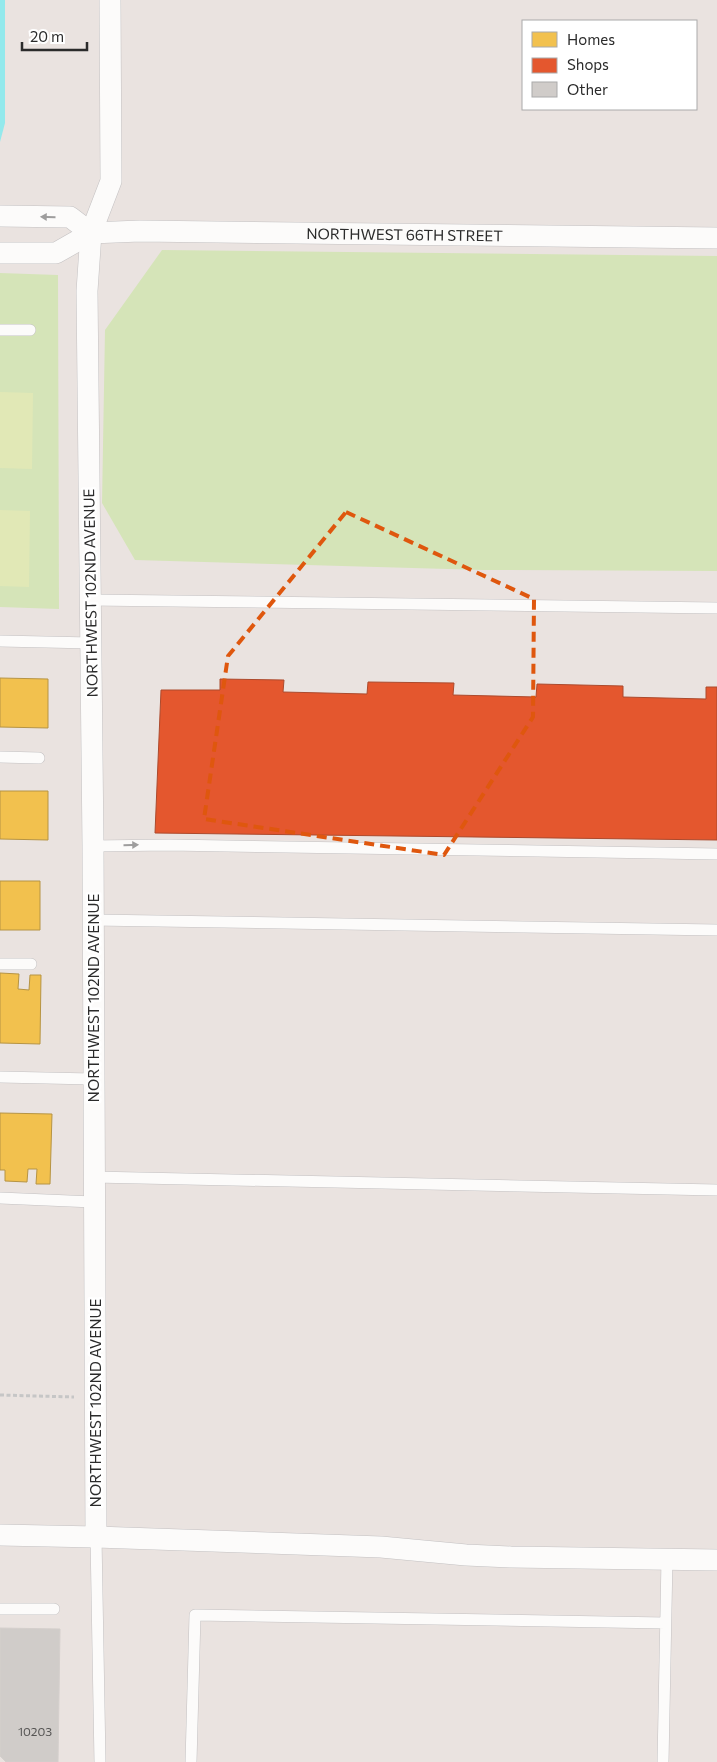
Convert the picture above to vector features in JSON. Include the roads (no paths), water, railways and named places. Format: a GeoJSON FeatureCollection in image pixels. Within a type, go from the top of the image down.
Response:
{"type":"FeatureCollection","features":[{"type":"Feature","properties":{"kind":"street","name":"NORTHWEST 102ND AVENUE"},"geometry":{"type":"LineString","coordinates":[[96,1537],[87,290],[91,233],[111,181],[110,0]]}},
{"type":"Feature","properties":{"kind":"street"},"geometry":{"type":"LineString","coordinates":[[0,216],[70,217],[91,233]]}},
{"type":"Feature","properties":{"kind":"street","name":"NORTHWEST 66TH STREET"},"geometry":{"type":"LineString","coordinates":[[0,253],[56,254],[91,233],[140,231],[717,238]]}},
{"type":"Feature","properties":{"kind":"street"},"geometry":{"type":"LineString","coordinates":[[0,1535],[381,1547],[466,1555],[717,1560]]}},
{"type":"Feature","properties":{"kind":"lane"},"geometry":{"type":"LineString","coordinates":[[0,330],[30,330]]}},
{"type":"Feature","properties":{"kind":"lane"},"geometry":{"type":"LineString","coordinates":[[90,600],[717,608]]}},
{"type":"Feature","properties":{"kind":"lane"},"geometry":{"type":"LineString","coordinates":[[0,641],[90,643]]}},
{"type":"Feature","properties":{"kind":"lane"},"geometry":{"type":"LineString","coordinates":[[0,757],[39,758]]}},
{"type":"Feature","properties":{"kind":"lane"},"geometry":{"type":"LineString","coordinates":[[92,846],[169,845],[717,854]]}},
{"type":"Feature","properties":{"kind":"lane"},"geometry":{"type":"LineString","coordinates":[[92,920],[717,930]]}},
{"type":"Feature","properties":{"kind":"lane"},"geometry":{"type":"LineString","coordinates":[[0,964],[31,964]]}},
{"type":"Feature","properties":{"kind":"lane"},"geometry":{"type":"LineString","coordinates":[[0,1077],[92,1078]]}},
{"type":"Feature","properties":{"kind":"lane"},"geometry":{"type":"LineString","coordinates":[[93,1177],[717,1190]]}},
{"type":"Feature","properties":{"kind":"lane"},"geometry":{"type":"LineString","coordinates":[[0,1198],[58,1202],[93,1202]]}},
{"type":"Feature","properties":{"kind":"lane","name":"NORTHWEST 102ND AVENUE"},"geometry":{"type":"LineString","coordinates":[[96,1537],[100,1762]]}},
{"type":"Feature","properties":{"kind":"lane"},"geometry":{"type":"LineString","coordinates":[[663,1762],[667,1559]]}},
{"type":"Feature","properties":{"kind":"lane"},"geometry":{"type":"LineString","coordinates":[[0,1609],[54,1609]]}},
{"type":"Feature","properties":{"kind":"lane"},"geometry":{"type":"LineString","coordinates":[[190,1762],[195,1615],[666,1623]]}},
{"type":"Feature","properties":{"kind":"water"},"geometry":{"type":"Polygon","coordinates":[[[0,0],[5,0],[5,123],[0,142],[0,0]]]}}]}
